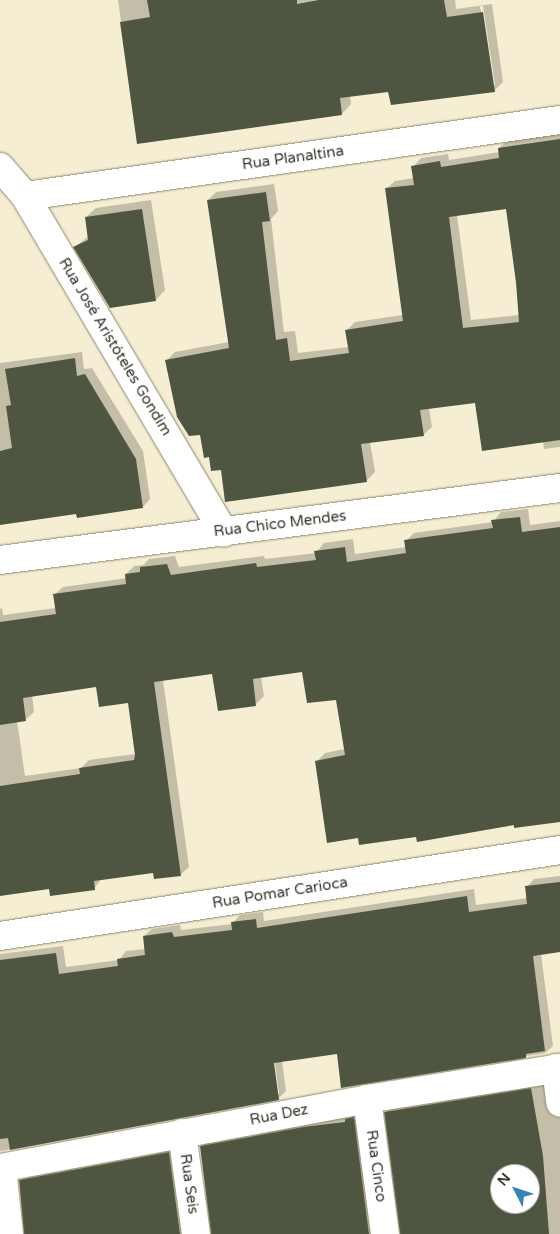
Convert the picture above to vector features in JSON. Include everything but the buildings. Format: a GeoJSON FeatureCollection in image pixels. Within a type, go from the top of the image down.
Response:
{"type":"FeatureCollection","features":[{"type":"Feature","properties":{"kind":"street","name":"Rua Planaltina"},"geometry":{"type":"LineString","coordinates":[[25,196],[560,120]]}},
{"type":"Feature","properties":{"kind":"street","name":"Rua José Aristóteles Gondim"},"geometry":{"type":"LineString","coordinates":[[0,167],[25,196],[224,532]]}},
{"type":"Feature","properties":{"kind":"street","name":"Rua Chico Mendes"},"geometry":{"type":"LineString","coordinates":[[0,560],[560,488]]}},
{"type":"Feature","properties":{"kind":"street","name":"Rua Pomar Carioca"},"geometry":{"type":"LineString","coordinates":[[0,936],[560,850]]}},
{"type":"Feature","properties":{"kind":"street","name":"Rua Dez"},"geometry":{"type":"LineString","coordinates":[[1,1168],[367,1099],[558,1068]]}},
{"type":"Feature","properties":{"kind":"street"},"geometry":{"type":"LineString","coordinates":[[558,1068],[560,1103]]}},
{"type":"Feature","properties":{"kind":"street","name":"Rua Cinco"},"geometry":{"type":"LineString","coordinates":[[367,1099],[386,1234]]}},
{"type":"Feature","properties":{"kind":"street","name":"Rua Seis"},"geometry":{"type":"LineString","coordinates":[[182,1133],[196,1234]]}},
{"type":"Feature","properties":{"kind":"street"},"geometry":{"type":"LineString","coordinates":[[1,1168],[9,1234]]}}]}
